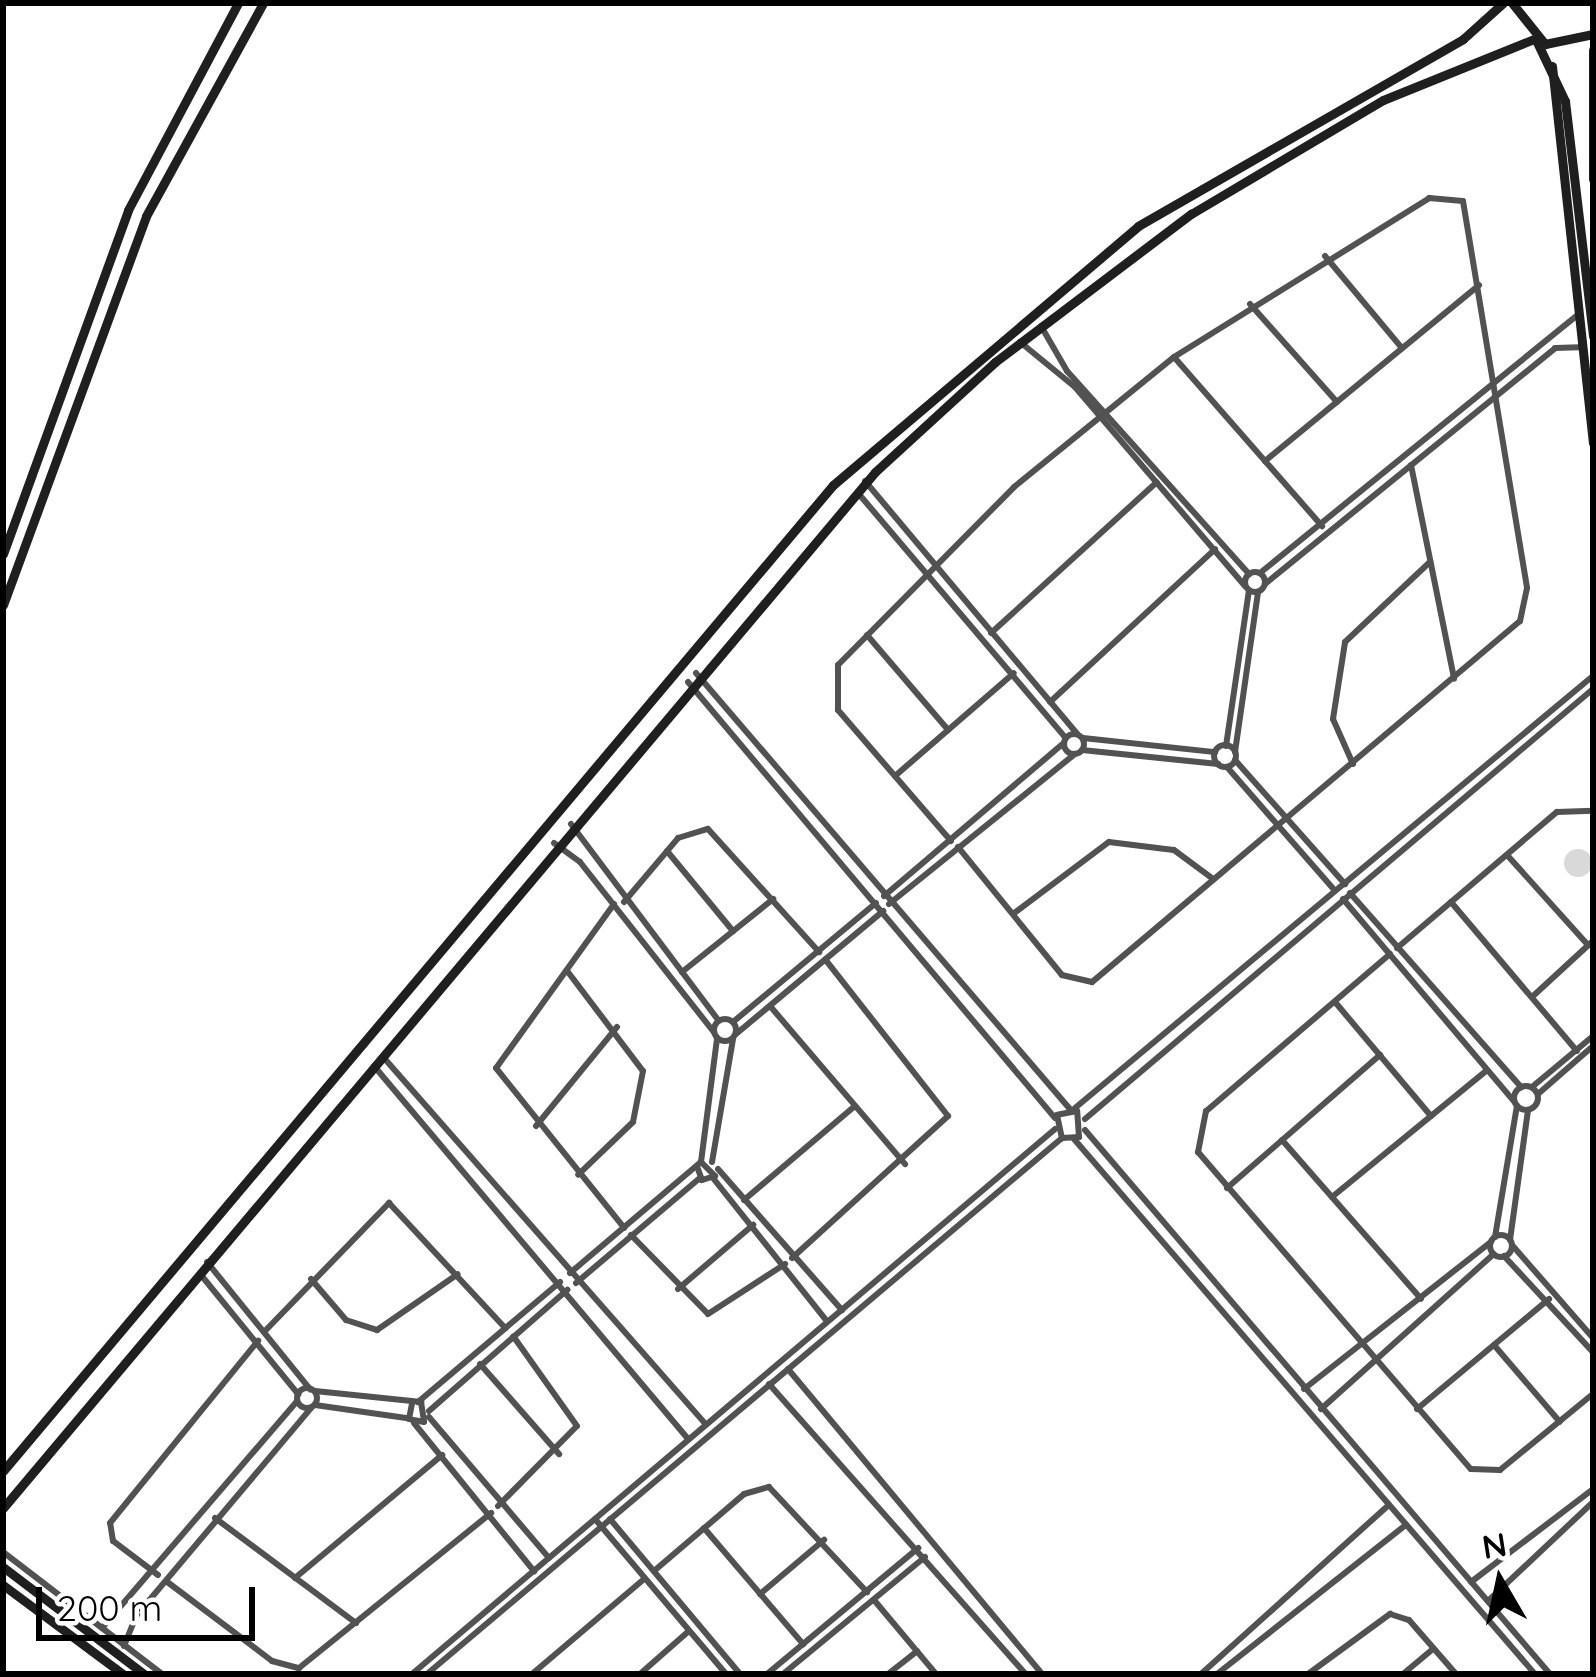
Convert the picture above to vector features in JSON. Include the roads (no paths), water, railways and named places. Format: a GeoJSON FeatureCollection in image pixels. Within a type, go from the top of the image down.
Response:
{"type":"FeatureCollection","features":[{"type":"Feature","properties":{"kind":"street"},"geometry":{"type":"LineString","coordinates":[[3,554],[128,210],[238,3]]}},
{"type":"Feature","properties":{"kind":"street"},"geometry":{"type":"LineString","coordinates":[[3,605],[146,216],[263,3]]}},
{"type":"Feature","properties":{"kind":"street"},"geometry":{"type":"LineString","coordinates":[[3,1472],[833,485],[1088,263],[1394,75],[1463,39],[1503,3]]}},
{"type":"Feature","properties":{"kind":"street"},"geometry":{"type":"LineString","coordinates":[[1250,589],[1265,584],[1555,348],[1593,335],[1568,112],[1552,66],[1513,3]]}},
{"type":"Feature","properties":{"kind":"street"},"geometry":{"type":"LineString","coordinates":[[3,1508],[692,677],[855,490],[1020,342],[1101,278],[1402,91],[1472,56],[1535,39],[1564,46],[1593,34]]}},
{"type":"Feature","properties":{"kind":"street"},"geometry":{"type":"LineString","coordinates":[[1463,39],[1472,56]]}},
{"type":"Feature","properties":{"kind":"street"},"geometry":{"type":"LineString","coordinates":[[1593,50],[1593,179]]}},
{"type":"Feature","properties":{"kind":"street"},"geometry":{"type":"LineString","coordinates":[[1552,66],[1593,443]]}},
{"type":"Feature","properties":{"kind":"street"},"geometry":{"type":"LineString","coordinates":[[1394,75],[1402,91]]}},
{"type":"Feature","properties":{"kind":"street"},"geometry":{"type":"LineString","coordinates":[[1452,195],[1474,216],[1491,385],[1526,605],[1454,679],[1086,984],[1062,975],[957,842],[895,776],[831,696],[834,672],[926,572],[1103,412],[1174,357],[1325,256],[1452,195]]}},
{"type":"Feature","properties":{"kind":"street"},"geometry":{"type":"LineString","coordinates":[[1325,256],[1402,348]]}},
{"type":"Feature","properties":{"kind":"street"},"geometry":{"type":"LineString","coordinates":[[1088,263],[1101,278]]}},
{"type":"Feature","properties":{"kind":"street"},"geometry":{"type":"LineString","coordinates":[[1265,461],[1479,285]]}},
{"type":"Feature","properties":{"kind":"street"},"geometry":{"type":"LineString","coordinates":[[1057,287],[1070,303]]}},
{"type":"Feature","properties":{"kind":"street"},"geometry":{"type":"LineString","coordinates":[[1250,304],[1337,402]]}},
{"type":"Feature","properties":{"kind":"street"},"geometry":{"type":"LineString","coordinates":[[1249,574],[1260,573],[1322,526],[1576,316]]}},
{"type":"Feature","properties":{"kind":"street"},"geometry":{"type":"LineString","coordinates":[[1041,326],[1157,482],[1250,589]]}},
{"type":"Feature","properties":{"kind":"street"},"geometry":{"type":"LineString","coordinates":[[855,490],[1078,752],[1222,766],[1235,756],[1249,574],[1103,412],[1020,342]]}},
{"type":"Feature","properties":{"kind":"street"},"geometry":{"type":"LineString","coordinates":[[1174,357],[1322,526]]}},
{"type":"Feature","properties":{"kind":"street"},"geometry":{"type":"LineString","coordinates":[[1411,465],[1454,679]]}},
{"type":"Feature","properties":{"kind":"street"},"geometry":{"type":"LineString","coordinates":[[822,956],[879,900],[1078,752],[1080,736],[865,481]]}},
{"type":"Feature","properties":{"kind":"street"},"geometry":{"type":"LineString","coordinates":[[991,632],[1157,482]]}},
{"type":"Feature","properties":{"kind":"street"},"geometry":{"type":"LineString","coordinates":[[1050,701],[1215,549]]}},
{"type":"Feature","properties":{"kind":"street"},"geometry":{"type":"LineString","coordinates":[[1353,764],[1334,726],[1345,642],[1430,562]]}},
{"type":"Feature","properties":{"kind":"street"},"geometry":{"type":"LineString","coordinates":[[1260,573],[1265,584]]}},
{"type":"Feature","properties":{"kind":"street"},"geometry":{"type":"LineString","coordinates":[[867,635],[948,730]]}},
{"type":"Feature","properties":{"kind":"street"},"geometry":{"type":"LineString","coordinates":[[895,776],[1014,673]]}},
{"type":"Feature","properties":{"kind":"street"},"geometry":{"type":"LineString","coordinates":[[1074,1139],[1084,1130],[1085,1119],[1340,888],[1593,676]]}},
{"type":"Feature","properties":{"kind":"street"},"geometry":{"type":"LineString","coordinates":[[692,677],[805,806],[879,900]]}},
{"type":"Feature","properties":{"kind":"street"},"geometry":{"type":"LineString","coordinates":[[692,677],[797,814],[982,1019],[1085,1119]]}},
{"type":"Feature","properties":{"kind":"street"},"geometry":{"type":"LineString","coordinates":[[571,824],[624,902],[719,1021],[733,1022],[886,908],[1065,740],[1080,736],[1215,752],[1226,746],[1241,687]]}},
{"type":"Feature","properties":{"kind":"street"},"geometry":{"type":"LineString","coordinates":[[1055,1118],[1346,896],[1593,688]]}},
{"type":"Feature","properties":{"kind":"street"},"geometry":{"type":"LineString","coordinates":[[1226,746],[1346,896],[1521,1087],[1535,1090],[1593,1046]]}},
{"type":"Feature","properties":{"kind":"street"},"geometry":{"type":"LineString","coordinates":[[1215,752],[1222,766],[1340,888]]}},
{"type":"Feature","properties":{"kind":"street"},"geometry":{"type":"LineString","coordinates":[[591,770],[605,781]]}},
{"type":"Feature","properties":{"kind":"street"},"geometry":{"type":"LineString","coordinates":[[564,800],[580,811]]}},
{"type":"Feature","properties":{"kind":"street"},"geometry":{"type":"LineString","coordinates":[[797,814],[805,806]]}},
{"type":"Feature","properties":{"kind":"street"},"geometry":{"type":"LineString","coordinates":[[1593,811],[1557,812],[1197,1123],[1198,1152],[1227,1188],[1417,1409],[1485,1473],[1593,1394]]}},
{"type":"Feature","properties":{"kind":"street"},"geometry":{"type":"LineString","coordinates":[[1422,820],[1428,827]]}},
{"type":"Feature","properties":{"kind":"street"},"geometry":{"type":"LineString","coordinates":[[624,902],[692,829],[716,832],[947,1108],[944,1131],[717,1315],[678,1289],[631,1235]]}},
{"type":"Feature","properties":{"kind":"street"},"geometry":{"type":"LineString","coordinates":[[1012,914],[1109,842],[1174,850],[1214,880]]}},
{"type":"Feature","properties":{"kind":"street"},"geometry":{"type":"LineString","coordinates":[[554,844],[614,904],[715,1035],[734,1037],[784,988]]}},
{"type":"Feature","properties":{"kind":"street"},"geometry":{"type":"LineString","coordinates":[[667,851],[733,931]]}},
{"type":"Feature","properties":{"kind":"street"},"geometry":{"type":"LineString","coordinates":[[1507,855],[1591,943],[1532,998]]}},
{"type":"Feature","properties":{"kind":"street"},"geometry":{"type":"LineString","coordinates":[[682,971],[774,898]]}},
{"type":"Feature","properties":{"kind":"street"},"geometry":{"type":"LineString","coordinates":[[1451,902],[1577,1051]]}},
{"type":"Feature","properties":{"kind":"street"},"geometry":{"type":"LineString","coordinates":[[614,904],[497,1060],[499,1082],[624,1228]]}},
{"type":"Feature","properties":{"kind":"street"},"geometry":{"type":"LineString","coordinates":[[653,953],[660,945]]}},
{"type":"Feature","properties":{"kind":"street"},"geometry":{"type":"LineString","coordinates":[[1394,951],[1487,1069],[1528,1110]]}},
{"type":"Feature","properties":{"kind":"street"},"geometry":{"type":"LineString","coordinates":[[567,971],[641,1060],[639,1105],[578,1175]]}},
{"type":"Feature","properties":{"kind":"street"},"geometry":{"type":"LineString","coordinates":[[1335,1002],[1431,1116]]}},
{"type":"Feature","properties":{"kind":"street"},"geometry":{"type":"LineString","coordinates":[[770,1006],[904,1164]]}},
{"type":"Feature","properties":{"kind":"street"},"geometry":{"type":"LineString","coordinates":[[982,1019],[1055,1118],[1055,1130],[1062,1138]]}},
{"type":"Feature","properties":{"kind":"street"},"geometry":{"type":"LineString","coordinates":[[700,1178],[719,1021]]}},
{"type":"Feature","properties":{"kind":"street"},"geometry":{"type":"LineString","coordinates":[[733,1022],[713,1178],[753,1225],[842,1310]]}},
{"type":"Feature","properties":{"kind":"street"},"geometry":{"type":"LineString","coordinates":[[536,1126],[617,1027]]}},
{"type":"Feature","properties":{"kind":"street"},"geometry":{"type":"LineString","coordinates":[[1304,1389],[1368,1351],[1511,1242],[1528,1110],[1535,1090],[1593,1036]]}},
{"type":"Feature","properties":{"kind":"street"},"geometry":{"type":"LineString","coordinates":[[380,1053],[625,1340],[718,1428]]}},
{"type":"Feature","properties":{"kind":"street"},"geometry":{"type":"LineString","coordinates":[[1227,1188],[1380,1055]]}},
{"type":"Feature","properties":{"kind":"street"},"geometry":{"type":"LineString","coordinates":[[372,1063],[617,1347],[688,1439]]}},
{"type":"Feature","properties":{"kind":"street"},"geometry":{"type":"LineString","coordinates":[[1332,1197],[1487,1069]]}},
{"type":"Feature","properties":{"kind":"street"},"geometry":{"type":"LineString","coordinates":[[1521,1087],[1493,1239],[1499,1255],[1549,1299],[1593,1352]]}},
{"type":"Feature","properties":{"kind":"street"},"geometry":{"type":"LineString","coordinates":[[744,1200],[855,1106]]}},
{"type":"Feature","properties":{"kind":"street"},"geometry":{"type":"LineString","coordinates":[[412,1674],[534,1570],[598,1522],[610,1519],[718,1428],[1055,1130]]}},
{"type":"Feature","properties":{"kind":"street"},"geometry":{"type":"LineString","coordinates":[[1084,1130],[1550,1674]]}},
{"type":"Feature","properties":{"kind":"street"},"geometry":{"type":"LineString","coordinates":[[443,1146],[452,1138]]}},
{"type":"Feature","properties":{"kind":"street"},"geometry":{"type":"LineString","coordinates":[[427,1674],[708,1422],[1062,1138],[1074,1139],[1534,1674]]}},
{"type":"Feature","properties":{"kind":"street"},"geometry":{"type":"LineString","coordinates":[[1282,1140],[1421,1299]]}},
{"type":"Feature","properties":{"kind":"street"},"geometry":{"type":"LineString","coordinates":[[1593,1149],[1593,1216]]}},
{"type":"Feature","properties":{"kind":"street"},"geometry":{"type":"LineString","coordinates":[[411,1421],[415,1403],[699,1164],[714,1165],[744,1200],[827,1322]]}},
{"type":"Feature","properties":{"kind":"street"},"geometry":{"type":"LineString","coordinates":[[576,1283],[700,1178],[713,1178]]}},
{"type":"Feature","properties":{"kind":"street"},"geometry":{"type":"LineString","coordinates":[[486,1196],[494,1188]]}},
{"type":"Feature","properties":{"kind":"street"},"geometry":{"type":"LineString","coordinates":[[264,1332],[388,1203],[505,1328]]}},
{"type":"Feature","properties":{"kind":"street"},"geometry":{"type":"LineString","coordinates":[[678,1289],[753,1225]]}},
{"type":"Feature","properties":{"kind":"street"},"geometry":{"type":"LineString","coordinates":[[1322,1409],[1368,1351],[1493,1239],[1511,1242],[1593,1338]]}},
{"type":"Feature","properties":{"kind":"street"},"geometry":{"type":"LineString","coordinates":[[102,1628],[162,1578],[313,1406],[313,1390],[207,1262]]}},
{"type":"Feature","properties":{"kind":"street"},"geometry":{"type":"LineString","coordinates":[[199,1272],[258,1341],[298,1398],[313,1406],[411,1421],[429,1414],[568,1290]]}},
{"type":"Feature","properties":{"kind":"street"},"geometry":{"type":"LineString","coordinates":[[311,1279],[346,1319],[377,1330],[458,1274]]}},
{"type":"Feature","properties":{"kind":"street"},"geometry":{"type":"LineString","coordinates":[[1197,1282],[1206,1275]]}},
{"type":"Feature","properties":{"kind":"street"},"geometry":{"type":"LineString","coordinates":[[1417,1409],[1549,1299]]}},
{"type":"Feature","properties":{"kind":"street"},"geometry":{"type":"LineString","coordinates":[[498,1506],[560,1454],[575,1434],[574,1410],[513,1336]]}},
{"type":"Feature","properties":{"kind":"street"},"geometry":{"type":"LineString","coordinates":[[617,1347],[625,1340]]}},
{"type":"Feature","properties":{"kind":"street"},"geometry":{"type":"LineString","coordinates":[[258,1341],[110,1523],[112,1541],[289,1668],[316,1661],[491,1514]]}},
{"type":"Feature","properties":{"kind":"street"},"geometry":{"type":"LineString","coordinates":[[1494,1345],[1560,1422]]}},
{"type":"Feature","properties":{"kind":"street"},"geometry":{"type":"LineString","coordinates":[[109,1348],[125,1361]]}},
{"type":"Feature","properties":{"kind":"street"},"geometry":{"type":"LineString","coordinates":[[480,1364],[560,1454]]}},
{"type":"Feature","properties":{"kind":"street"},"geometry":{"type":"LineString","coordinates":[[788,1368],[857,1459],[1042,1674]]}},
{"type":"Feature","properties":{"kind":"street"},"geometry":{"type":"LineString","coordinates":[[84,1377],[100,1392]]}},
{"type":"Feature","properties":{"kind":"street"},"geometry":{"type":"LineString","coordinates":[[770,1384],[848,1466],[1026,1674]]}},
{"type":"Feature","properties":{"kind":"street"},"geometry":{"type":"LineString","coordinates":[[124,1646],[162,1578],[298,1398],[313,1390],[415,1403],[429,1414],[498,1506],[549,1558]]}},
{"type":"Feature","properties":{"kind":"street"},"geometry":{"type":"LineString","coordinates":[[411,1421],[534,1570]]}},
{"type":"Feature","properties":{"kind":"street"},"geometry":{"type":"LineString","coordinates":[[296,1578],[442,1455]]}},
{"type":"Feature","properties":{"kind":"street"},"geometry":{"type":"LineString","coordinates":[[848,1466],[857,1459]]}},
{"type":"Feature","properties":{"kind":"street"},"geometry":{"type":"LineString","coordinates":[[654,1570],[704,1528],[769,1487],[824,1540],[867,1592]]}},
{"type":"Feature","properties":{"kind":"street"},"geometry":{"type":"LineString","coordinates":[[1471,1582],[1516,1554],[1593,1489]]}},
{"type":"Feature","properties":{"kind":"street"},"geometry":{"type":"LineString","coordinates":[[1488,1601],[1522,1562],[1593,1502]]}},
{"type":"Feature","properties":{"kind":"street"},"geometry":{"type":"LineString","coordinates":[[1201,1674],[1307,1584],[1389,1505]]}},
{"type":"Feature","properties":{"kind":"street"},"geometry":{"type":"LineString","coordinates":[[215,1519],[356,1623]]}},
{"type":"Feature","properties":{"kind":"street"},"geometry":{"type":"LineString","coordinates":[[610,1519],[740,1674]]}},
{"type":"Feature","properties":{"kind":"street"},"geometry":{"type":"LineString","coordinates":[[598,1522],[726,1674]]}},
{"type":"Feature","properties":{"kind":"street"},"geometry":{"type":"LineString","coordinates":[[1223,1672],[1314,1591],[1406,1525]]}},
{"type":"Feature","properties":{"kind":"street"},"geometry":{"type":"LineString","coordinates":[[1414,1534],[1423,1526]]}},
{"type":"Feature","properties":{"kind":"street"},"geometry":{"type":"LineString","coordinates":[[704,1528],[803,1645]]}},
{"type":"Feature","properties":{"kind":"street"},"geometry":{"type":"LineString","coordinates":[[760,1594],[824,1540]]}},
{"type":"Feature","properties":{"kind":"street"},"geometry":{"type":"LineString","coordinates":[[767,1674],[918,1549]]}},
{"type":"Feature","properties":{"kind":"street"},"geometry":{"type":"LineString","coordinates":[[3,1552],[162,1674]]}},
{"type":"Feature","properties":{"kind":"street"},"geometry":{"type":"LineString","coordinates":[[1516,1554],[1522,1562]]}},
{"type":"Feature","properties":{"kind":"street"},"geometry":{"type":"LineString","coordinates":[[783,1674],[926,1557]]}},
{"type":"Feature","properties":{"kind":"street"},"geometry":{"type":"LineString","coordinates":[[3,1567],[144,1674]]}},
{"type":"Feature","properties":{"kind":"street"},"geometry":{"type":"LineString","coordinates":[[532,1674],[645,1578]]}},
{"type":"Feature","properties":{"kind":"street"},"geometry":{"type":"LineString","coordinates":[[1307,1584],[1314,1591]]}},
{"type":"Feature","properties":{"kind":"street"},"geometry":{"type":"LineString","coordinates":[[3,1585],[123,1674]]}},
{"type":"Feature","properties":{"kind":"street"},"geometry":{"type":"LineString","coordinates":[[1593,1592],[1593,1615]]}},
{"type":"Feature","properties":{"kind":"street"},"geometry":{"type":"LineString","coordinates":[[874,1600],[936,1674]]}},
{"type":"Feature","properties":{"kind":"street"},"geometry":{"type":"LineString","coordinates":[[1309,1674],[1382,1616],[1409,1620],[1456,1674]]}},
{"type":"Feature","properties":{"kind":"street"},"geometry":{"type":"LineString","coordinates":[[992,1634],[1001,1626]]}},
{"type":"Feature","properties":{"kind":"street"},"geometry":{"type":"LineString","coordinates":[[640,1674],[689,1631]]}},
{"type":"Feature","properties":{"kind":"street"},"geometry":{"type":"LineString","coordinates":[[1403,1674],[1434,1648]]}},
{"type":"Feature","properties":{"kind":"street"},"geometry":{"type":"LineString","coordinates":[[888,1674],[917,1652]]}},
{"type":"Feature","properties":{"kind":"street"},"geometry":{"type":"LineString","coordinates":[[1524,1661],[1532,1654]]}}]}
